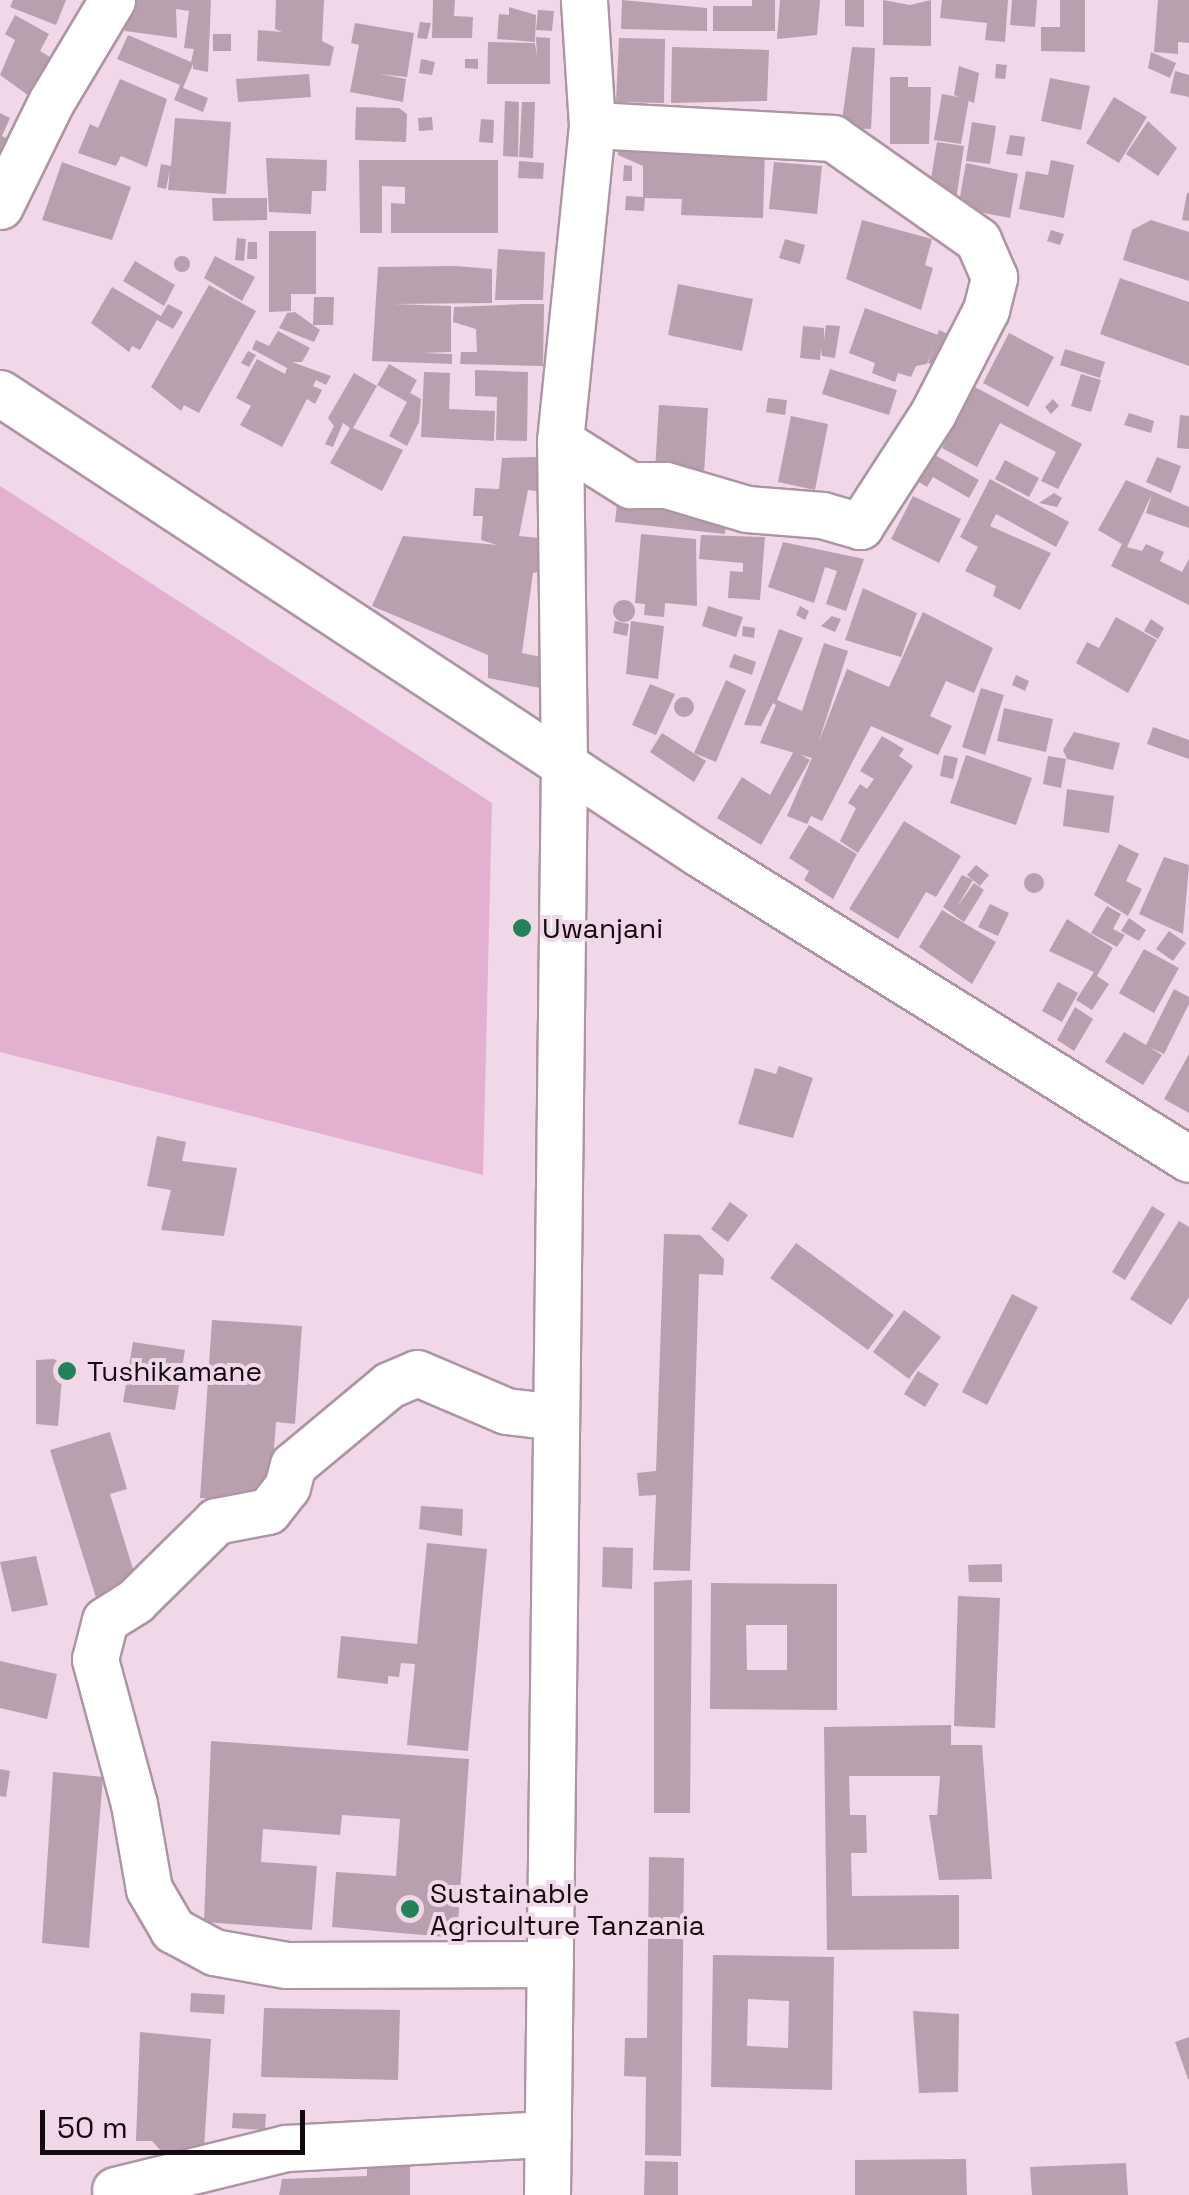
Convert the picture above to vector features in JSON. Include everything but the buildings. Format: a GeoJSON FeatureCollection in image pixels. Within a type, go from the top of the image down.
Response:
{"type":"FeatureCollection","features":[{"type":"Feature","properties":{"kind":"street"},"geometry":{"type":"LineString","coordinates":[[0,206],[51,102],[112,0]]}},
{"type":"Feature","properties":{"kind":"street"},"geometry":{"type":"LineString","coordinates":[[547,2195],[564,763],[560,441],[592,125],[584,0]]}},
{"type":"Feature","properties":{"kind":"street"},"geometry":{"type":"LineString","coordinates":[[560,441],[630,485],[666,486],[720,503],[860,526],[933,414],[986,310],[994,277],[978,240],[833,138],[592,125]]}},
{"type":"Feature","properties":{"kind":"street"},"geometry":{"type":"LineString","coordinates":[[0,393],[564,763],[1189,1159]]}},
{"type":"Feature","properties":{"kind":"street"},"geometry":{"type":"LineString","coordinates":[[550,1964],[286,1964],[214,1952],[173,1930],[149,1889],[134,1804],[95,1659],[105,1620],[135,1601],[216,1521],[268,1511],[287,1487],[293,1465],[389,1386],[416,1373],[506,1411],[556,1417]]}},
{"type":"Feature","properties":{"kind":"street"},"geometry":{"type":"LineString","coordinates":[[115,2190],[286,2148],[548,2134]]}},
{"type":"Feature","properties":{"kind":"shaded area"},"geometry":{"type":"Polygon","coordinates":[[[0,486],[492,803],[483,1175],[0,1052],[0,486]]]}},
{"type":"Feature","properties":{"kind":"place","name":"Uwanjani"},"geometry":{"type":"Point","coordinates":[522,928]}},
{"type":"Feature","properties":{"kind":"place","name":"Tushikamane"},"geometry":{"type":"Point","coordinates":[67,1371]}},
{"type":"Feature","properties":{"kind":"place","name":"Sustainable Agriculture Tanzania"},"geometry":{"type":"Point","coordinates":[410,1909]}}]}
